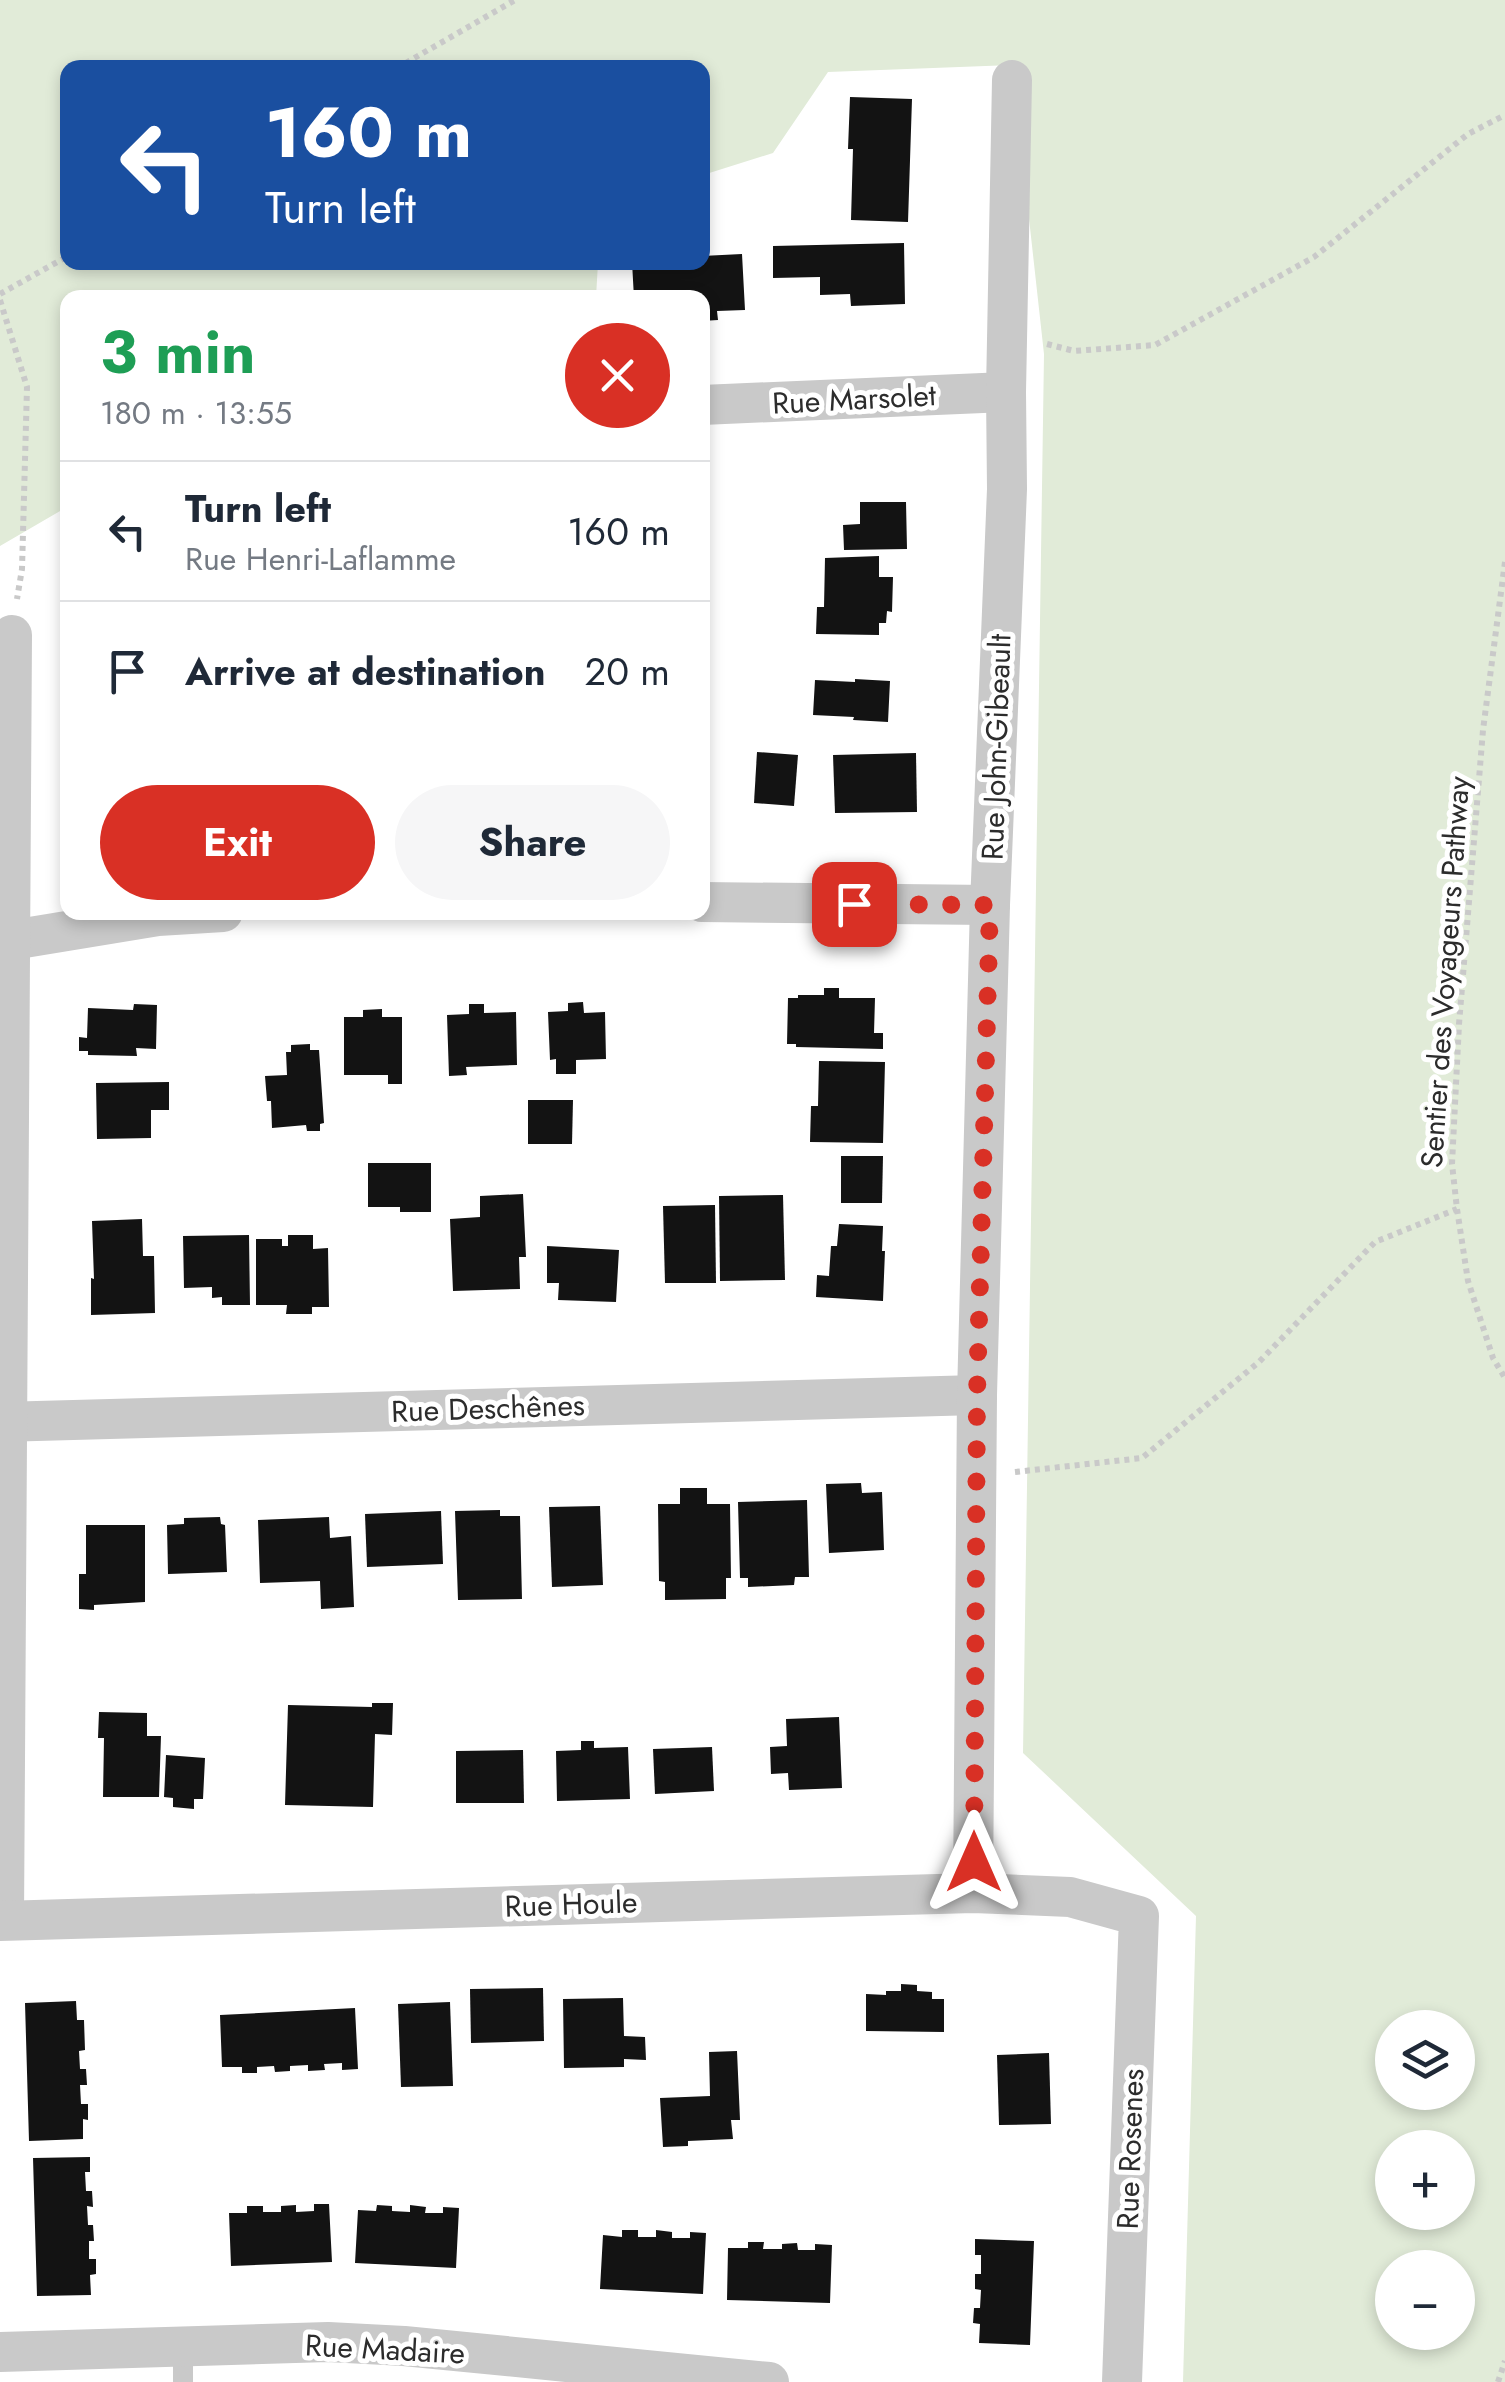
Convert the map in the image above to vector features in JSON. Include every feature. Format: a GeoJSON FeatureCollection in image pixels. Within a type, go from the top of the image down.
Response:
{"type":"FeatureCollection","features":[{"type":"Feature","properties":{"kind":"street","name":"Rue John-Gibeault"},"geometry":{"type":"LineString","coordinates":[[974,1892],[977,1395],[1006,489],[1012,80]]}},
{"type":"Feature","properties":{"kind":"street","name":"Rue Marsolet"},"geometry":{"type":"LineString","coordinates":[[710,405],[1006,392]]}},
{"type":"Feature","properties":{"kind":"street"},"geometry":{"type":"LineString","coordinates":[[2,1920],[12,635]]}},
{"type":"Feature","properties":{"kind":"street"},"geometry":{"type":"LineString","coordinates":[[710,902],[990,905]]}},
{"type":"Feature","properties":{"kind":"street"},"geometry":{"type":"LineString","coordinates":[[12,940],[134,920]]}},
{"type":"Feature","properties":{"kind":"street","name":"Rue Deschênes"},"geometry":{"type":"LineString","coordinates":[[3,1422],[977,1395]]}},
{"type":"Feature","properties":{"kind":"street","name":"Rue Houle"},"geometry":{"type":"LineString","coordinates":[[2,1920],[974,1892],[1070,1897],[1139,1916]]}},
{"type":"Feature","properties":{"kind":"street","name":"Rue Rosenes"},"geometry":{"type":"LineString","coordinates":[[1122,2382],[1139,1916]]}},
{"type":"Feature","properties":{"kind":"street","name":"Rue Madaire"},"geometry":{"type":"LineString","coordinates":[[0,2352],[183,2365],[328,2342],[404,2346],[541,2371],[768,2382]]}},
{"type":"Feature","properties":{"kind":"path"},"geometry":{"type":"LineString","coordinates":[[411,60],[515,0]]}},
{"type":"Feature","properties":{"kind":"path"},"geometry":{"type":"LineString","coordinates":[[1007,334],[1074,350],[1155,345],[1314,257],[1468,134],[1505,114]]}},
{"type":"Feature","properties":{"kind":"path"},"geometry":{"type":"LineString","coordinates":[[12,635],[22,569],[26,386],[0,297],[60,261]]}},
{"type":"Feature","properties":{"kind":"path","name":"Sentier des Voyageurs Pathway"},"geometry":{"type":"LineString","coordinates":[[1505,562],[1483,730],[1452,1164],[1468,1282],[1493,1358],[1505,1378]]}},
{"type":"Feature","properties":{"kind":"path"},"geometry":{"type":"LineString","coordinates":[[976,1476],[1142,1458],[1260,1362],[1376,1242],[1456,1209]]}},
{"type":"Feature","properties":{"kind":"path"},"geometry":{"type":"LineString","coordinates":[[1498,2382],[1505,2360]]}},
{"type":"Feature","properties":{"kind":"green space"},"geometry":{"type":"Polygon","coordinates":[[[0,0],[1505,0],[1505,2382],[1183,2382],[1196,1916],[1023,1753],[1044,354],[1012,65],[828,72],[773,153],[710,173],[710,60],[60,60],[60,270],[598,270],[596,290],[60,290],[60,511],[0,546],[0,0]]]}},
{"type":"Feature","properties":{"kind":"building"},"geometry":{"type":"Polygon","coordinates":[[[850,97],[912,99],[908,222],[851,220],[850,97]]]}},
{"type":"Feature","properties":{"kind":"building"},"geometry":{"type":"Polygon","coordinates":[[[904,243],[905,304],[851,306],[850,294],[820,295],[820,277],[773,278],[773,246],[904,243]]]}},
{"type":"Feature","properties":{"kind":"building"},"geometry":{"type":"Polygon","coordinates":[[[742,254],[745,310],[717,311],[718,320],[710,320],[710,290],[634,290],[632,270],[710,270],[710,256],[742,254]]]}},
{"type":"Feature","properties":{"kind":"building"},"geometry":{"type":"Polygon","coordinates":[[[860,502],[906,502],[907,549],[844,550],[843,525],[860,524],[860,502]]]}},
{"type":"Feature","properties":{"kind":"building"},"geometry":{"type":"Polygon","coordinates":[[[879,556],[879,577],[893,577],[892,612],[887,611],[886,623],[879,623],[879,635],[816,634],[817,607],[824,607],[825,558],[879,556]]]}},
{"type":"Feature","properties":{"kind":"building"},"geometry":{"type":"Polygon","coordinates":[[[815,680],[890,681],[888,722],[813,715],[815,680]]]}},
{"type":"Feature","properties":{"kind":"building"},"geometry":{"type":"Polygon","coordinates":[[[757,752],[798,755],[794,806],[754,803],[757,752]]]}},
{"type":"Feature","properties":{"kind":"building"},"geometry":{"type":"Polygon","coordinates":[[[916,753],[917,812],[835,813],[833,755],[916,753]]]}},
{"type":"Feature","properties":{"kind":"building"},"geometry":{"type":"Polygon","coordinates":[[[824,988],[839,988],[839,998],[875,998],[874,1033],[883,1033],[883,1049],[787,1044],[788,998],[824,995],[824,988]]]}},
{"type":"Feature","properties":{"kind":"building"},"geometry":{"type":"Polygon","coordinates":[[[583,1002],[584,1013],[605,1012],[606,1059],[576,1060],[576,1074],[556,1074],[556,1059],[550,1060],[548,1012],[568,1011],[568,1003],[583,1002]]]}},
{"type":"Feature","properties":{"kind":"building"},"geometry":{"type":"Polygon","coordinates":[[[134,1004],[157,1005],[156,1049],[136,1048],[137,1056],[88,1055],[88,1051],[79,1051],[79,1037],[87,1038],[88,1008],[133,1010],[134,1004]]]}},
{"type":"Feature","properties":{"kind":"building"},"geometry":{"type":"Polygon","coordinates":[[[469,1004],[484,1004],[484,1013],[516,1012],[517,1065],[466,1067],[467,1075],[449,1076],[447,1015],[469,1014],[469,1004]]]}},
{"type":"Feature","properties":{"kind":"building"},"geometry":{"type":"Polygon","coordinates":[[[382,1009],[382,1017],[402,1017],[402,1084],[388,1084],[388,1075],[344,1075],[344,1017],[363,1017],[363,1010],[382,1009]]]}},
{"type":"Feature","properties":{"kind":"building"},"geometry":{"type":"Polygon","coordinates":[[[310,1044],[310,1050],[319,1050],[324,1123],[320,1124],[320,1131],[307,1131],[306,1125],[272,1128],[265,1076],[287,1075],[286,1052],[291,1052],[291,1045],[310,1044]]]}},
{"type":"Feature","properties":{"kind":"building"},"geometry":{"type":"Polygon","coordinates":[[[819,1061],[885,1062],[883,1143],[810,1142],[811,1106],[818,1106],[819,1061]]]}},
{"type":"Feature","properties":{"kind":"building"},"geometry":{"type":"Polygon","coordinates":[[[169,1082],[169,1110],[151,1110],[151,1138],[97,1139],[96,1083],[169,1082]]]}},
{"type":"Feature","properties":{"kind":"building"},"geometry":{"type":"Polygon","coordinates":[[[528,1100],[573,1100],[572,1144],[528,1144],[528,1100]]]}},
{"type":"Feature","properties":{"kind":"building"},"geometry":{"type":"Polygon","coordinates":[[[841,1156],[883,1156],[882,1203],[841,1203],[841,1156]]]}},
{"type":"Feature","properties":{"kind":"building"},"geometry":{"type":"Polygon","coordinates":[[[368,1163],[431,1163],[431,1212],[368,1207],[368,1163]]]}},
{"type":"Feature","properties":{"kind":"building"},"geometry":{"type":"Polygon","coordinates":[[[523,1194],[526,1257],[519,1257],[520,1289],[453,1291],[450,1219],[480,1217],[480,1196],[523,1194]]]}},
{"type":"Feature","properties":{"kind":"building"},"geometry":{"type":"Polygon","coordinates":[[[783,1195],[785,1280],[720,1281],[719,1196],[783,1195]]]}},
{"type":"Feature","properties":{"kind":"building"},"geometry":{"type":"Polygon","coordinates":[[[715,1205],[716,1283],[665,1283],[663,1206],[715,1205]]]}},
{"type":"Feature","properties":{"kind":"building"},"geometry":{"type":"Polygon","coordinates":[[[142,1219],[143,1256],[154,1256],[155,1313],[91,1315],[92,1221],[142,1219]]]}},
{"type":"Feature","properties":{"kind":"building"},"geometry":{"type":"Polygon","coordinates":[[[839,1224],[883,1226],[883,1301],[816,1297],[817,1275],[829,1276],[831,1246],[837,1246],[839,1224]]]}},
{"type":"Feature","properties":{"kind":"building"},"geometry":{"type":"Polygon","coordinates":[[[249,1235],[250,1305],[222,1305],[222,1297],[212,1298],[212,1287],[184,1288],[183,1236],[249,1235]]]}},
{"type":"Feature","properties":{"kind":"building"},"geometry":{"type":"Polygon","coordinates":[[[288,1235],[313,1235],[313,1249],[328,1248],[329,1307],[312,1307],[312,1314],[286,1314],[287,1305],[256,1305],[256,1239],[282,1239],[282,1246],[288,1246],[288,1235]]]}},
{"type":"Feature","properties":{"kind":"building"},"geometry":{"type":"Polygon","coordinates":[[[547,1246],[619,1250],[616,1302],[558,1300],[559,1283],[547,1283],[547,1246]]]}},
{"type":"Feature","properties":{"kind":"building"},"geometry":{"type":"Polygon","coordinates":[[[861,1483],[862,1493],[882,1492],[884,1550],[829,1553],[826,1484],[861,1483]]]}},
{"type":"Feature","properties":{"kind":"building"},"geometry":{"type":"Polygon","coordinates":[[[680,1488],[707,1488],[707,1504],[730,1504],[731,1578],[726,1578],[726,1599],[665,1600],[665,1582],[659,1581],[658,1504],[680,1504],[680,1488]]]}},
{"type":"Feature","properties":{"kind":"building"},"geometry":{"type":"Polygon","coordinates":[[[807,1500],[809,1577],[795,1577],[794,1585],[748,1587],[748,1578],[740,1578],[738,1502],[807,1500]]]}},
{"type":"Feature","properties":{"kind":"building"},"geometry":{"type":"Polygon","coordinates":[[[600,1506],[603,1585],[552,1587],[549,1507],[600,1506]]]}},
{"type":"Feature","properties":{"kind":"building"},"geometry":{"type":"Polygon","coordinates":[[[500,1510],[500,1516],[520,1516],[522,1599],[458,1600],[455,1511],[500,1510]]]}},
{"type":"Feature","properties":{"kind":"building"},"geometry":{"type":"Polygon","coordinates":[[[441,1511],[443,1564],[367,1567],[365,1514],[441,1511]]]}},
{"type":"Feature","properties":{"kind":"building"},"geometry":{"type":"Polygon","coordinates":[[[220,1517],[225,1525],[227,1572],[168,1574],[167,1525],[184,1524],[184,1518],[220,1517]]]}},
{"type":"Feature","properties":{"kind":"building"},"geometry":{"type":"Polygon","coordinates":[[[329,1517],[330,1538],[351,1536],[354,1607],[321,1609],[320,1581],[260,1583],[258,1520],[329,1517]]]}},
{"type":"Feature","properties":{"kind":"building"},"geometry":{"type":"Polygon","coordinates":[[[86,1525],[145,1525],[145,1602],[79,1609],[79,1574],[86,1574],[86,1525]]]}},
{"type":"Feature","properties":{"kind":"building"},"geometry":{"type":"Polygon","coordinates":[[[372,1703],[393,1703],[392,1735],[375,1734],[373,1807],[285,1805],[288,1705],[372,1707],[372,1703]]]}},
{"type":"Feature","properties":{"kind":"building"},"geometry":{"type":"Polygon","coordinates":[[[99,1712],[147,1713],[147,1736],[161,1736],[159,1797],[103,1797],[104,1738],[98,1738],[99,1712]]]}},
{"type":"Feature","properties":{"kind":"building"},"geometry":{"type":"Polygon","coordinates":[[[839,1717],[842,1788],[789,1790],[788,1773],[771,1774],[770,1747],[787,1746],[786,1719],[839,1717]]]}},
{"type":"Feature","properties":{"kind":"building"},"geometry":{"type":"Polygon","coordinates":[[[581,1741],[594,1741],[594,1748],[628,1747],[630,1799],[557,1801],[556,1751],[581,1750],[581,1741]]]}},
{"type":"Feature","properties":{"kind":"building"},"geometry":{"type":"Polygon","coordinates":[[[712,1747],[714,1791],[655,1794],[653,1749],[712,1747]]]}},
{"type":"Feature","properties":{"kind":"building"},"geometry":{"type":"Polygon","coordinates":[[[523,1750],[524,1803],[456,1803],[456,1751],[523,1750]]]}},
{"type":"Feature","properties":{"kind":"building"},"geometry":{"type":"Polygon","coordinates":[[[166,1755],[205,1758],[203,1799],[194,1799],[194,1809],[173,1807],[173,1798],[164,1797],[166,1755]]]}},
{"type":"Feature","properties":{"kind":"building"},"geometry":{"type":"Polygon","coordinates":[[[901,1984],[917,1985],[917,1991],[932,1992],[932,1999],[944,1999],[944,2032],[866,2031],[866,1994],[901,1991],[901,1984]]]}},
{"type":"Feature","properties":{"kind":"building"},"geometry":{"type":"Polygon","coordinates":[[[543,1988],[544,2041],[471,2043],[470,1989],[543,1988]]]}},
{"type":"Feature","properties":{"kind":"building"},"geometry":{"type":"Polygon","coordinates":[[[623,1998],[624,2036],[645,2037],[646,2060],[624,2059],[624,2067],[564,2068],[563,1999],[623,1998]]]}},
{"type":"Feature","properties":{"kind":"building"},"geometry":{"type":"Polygon","coordinates":[[[76,2001],[77,2020],[84,2020],[85,2050],[79,2051],[80,2069],[86,2069],[87,2085],[80,2085],[81,2104],[88,2104],[88,2120],[83,2119],[83,2139],[29,2141],[25,2003],[76,2001]]]}},
{"type":"Feature","properties":{"kind":"building"},"geometry":{"type":"Polygon","coordinates":[[[450,2002],[453,2086],[401,2087],[398,2004],[450,2002]]]}},
{"type":"Feature","properties":{"kind":"building"},"geometry":{"type":"Polygon","coordinates":[[[355,2008],[358,2069],[342,2070],[342,2063],[324,2064],[325,2070],[308,2071],[308,2065],[275,2072],[274,2066],[257,2067],[257,2073],[242,2073],[242,2067],[222,2067],[220,2015],[355,2008]]]}},
{"type":"Feature","properties":{"kind":"building"},"geometry":{"type":"Polygon","coordinates":[[[737,2051],[740,2120],[731,2120],[733,2139],[688,2141],[688,2146],[663,2147],[660,2098],[710,2096],[709,2052],[737,2051]]]}},
{"type":"Feature","properties":{"kind":"building"},"geometry":{"type":"Polygon","coordinates":[[[1049,2053],[1051,2124],[999,2125],[997,2055],[1049,2053]]]}},
{"type":"Feature","properties":{"kind":"building"},"geometry":{"type":"Polygon","coordinates":[[[90,2157],[90,2172],[85,2172],[86,2191],[92,2191],[93,2207],[87,2206],[94,2241],[89,2241],[89,2259],[96,2259],[96,2274],[90,2275],[91,2295],[37,2296],[33,2158],[90,2157]]]}},
{"type":"Feature","properties":{"kind":"building"},"geometry":{"type":"Polygon","coordinates":[[[314,2204],[329,2204],[332,2262],[231,2266],[229,2213],[247,2213],[247,2206],[263,2206],[263,2212],[281,2212],[281,2206],[296,2205],[296,2212],[314,2211],[314,2204]]]}},
{"type":"Feature","properties":{"kind":"building"},"geometry":{"type":"Polygon","coordinates":[[[377,2205],[410,2212],[410,2205],[426,2207],[425,2213],[443,2213],[443,2207],[459,2208],[456,2268],[355,2263],[358,2210],[376,2211],[377,2205]]]}},
{"type":"Feature","properties":{"kind":"building"},"geometry":{"type":"Polygon","coordinates":[[[622,2230],[638,2230],[638,2237],[656,2237],[656,2230],[672,2232],[672,2238],[690,2238],[690,2232],[706,2233],[703,2294],[600,2289],[603,2235],[622,2237],[622,2230]]]}},
{"type":"Feature","properties":{"kind":"building"},"geometry":{"type":"Polygon","coordinates":[[[975,2239],[1034,2241],[1030,2345],[979,2343],[980,2324],[973,2323],[974,2308],[980,2308],[981,2290],[975,2289],[975,2274],[981,2274],[981,2255],[975,2255],[975,2239]]]}},
{"type":"Feature","properties":{"kind":"building"},"geometry":{"type":"Polygon","coordinates":[[[748,2242],[764,2242],[763,2249],[782,2249],[782,2244],[797,2243],[798,2250],[815,2250],[815,2244],[832,2245],[830,2303],[727,2300],[728,2248],[748,2248],[748,2242]]]}},
{"type":"Feature","properties":{"kind":"route"},"geometry":{"type":"LineString","coordinates":[[854,904],[990,905],[977,1395],[974,1862]]}}]}
